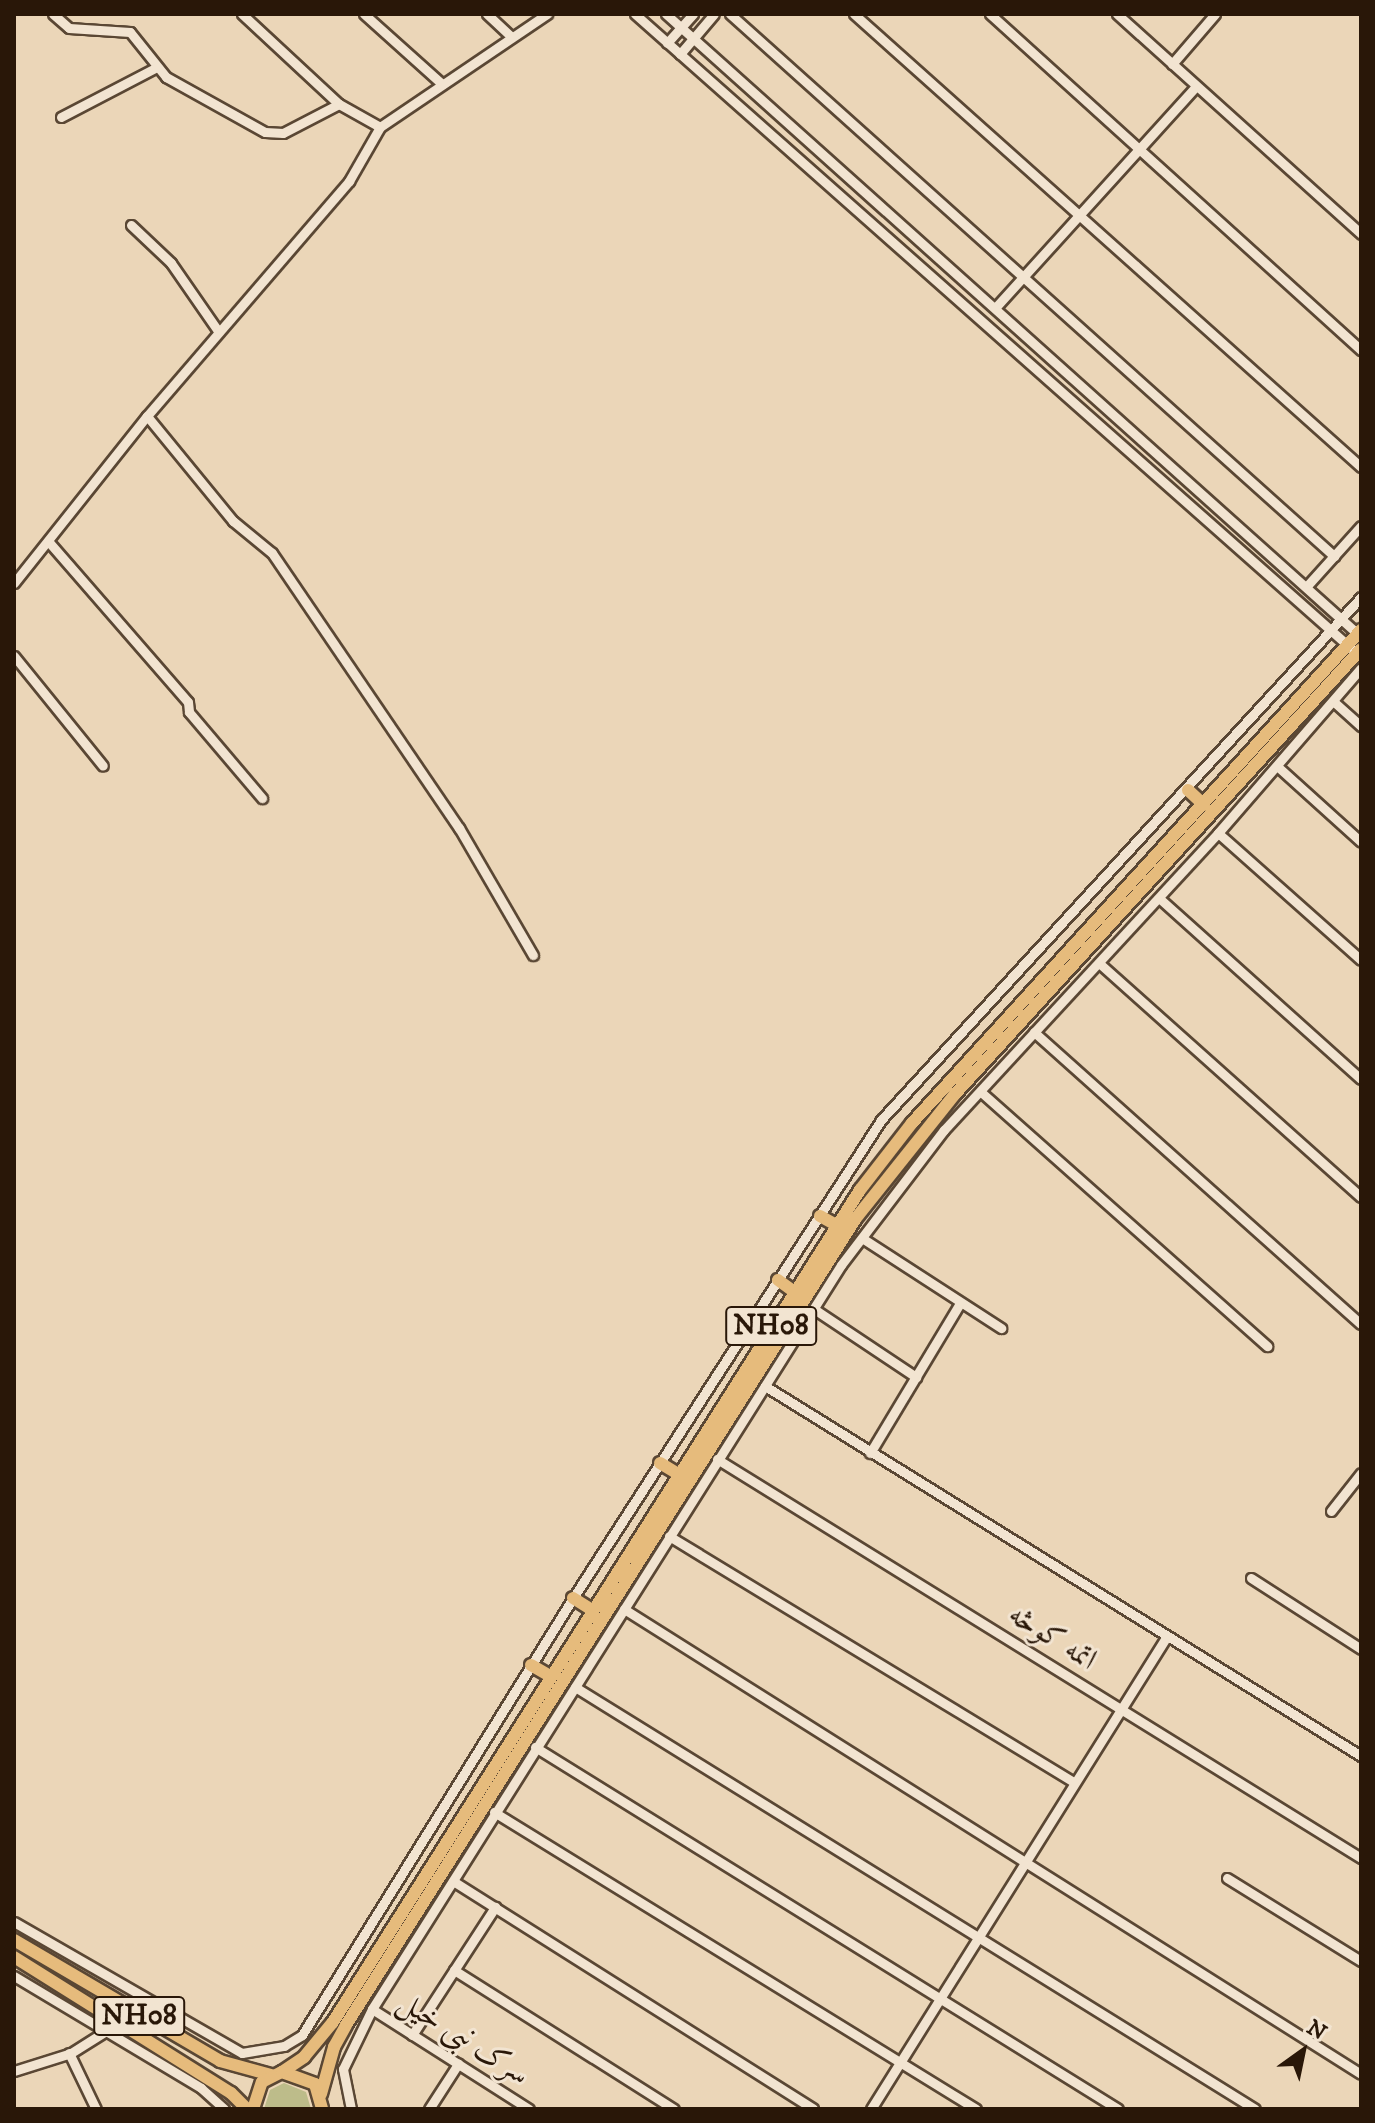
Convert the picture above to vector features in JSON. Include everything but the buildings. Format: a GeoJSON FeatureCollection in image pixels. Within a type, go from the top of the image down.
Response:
{"type":"FeatureCollection","features":[{"type":"Feature","properties":{"kind":"highway","name":"NH08"},"geometry":{"type":"LineString","coordinates":[[322,2109],[321,2094],[334,2047],[856,1218],[955,1094],[1357,651],[1360,634]]}},
{"type":"Feature","properties":{"kind":"highway","name":"NH08"},"geometry":{"type":"LineString","coordinates":[[14,1957],[197,2079],[250,2109],[255,2092],[304,2057],[333,2022],[793,1291],[836,1225],[912,1123],[1204,805],[1357,651]]}},
{"type":"Feature","properties":{"kind":"highway"},"geometry":{"type":"LineString","coordinates":[[1188,790],[1204,805]]}},
{"type":"Feature","properties":{"kind":"highway"},"geometry":{"type":"LineString","coordinates":[[820,1216],[836,1225]]}},
{"type":"Feature","properties":{"kind":"highway"},"geometry":{"type":"LineString","coordinates":[[778,1280],[793,1291]]}},
{"type":"Feature","properties":{"kind":"highway"},"geometry":{"type":"LineString","coordinates":[[660,1463],[678,1474]]}},
{"type":"Feature","properties":{"kind":"highway"},"geometry":{"type":"LineString","coordinates":[[573,1598],[592,1610]]}},
{"type":"Feature","properties":{"kind":"highway"},"geometry":{"type":"LineString","coordinates":[[531,1665],[550,1676]]}},
{"type":"Feature","properties":{"kind":"highway","name":"NH08"},"geometry":{"type":"LineString","coordinates":[[14,1940],[220,2061],[305,2077],[321,2094]]}},
{"type":"Feature","properties":{"kind":"street"},"geometry":{"type":"LineString","coordinates":[[53,14],[69,28],[130,32],[157,67],[265,132],[283,133],[339,104]]}},
{"type":"Feature","properties":{"kind":"street"},"geometry":{"type":"LineString","coordinates":[[242,14],[339,104],[380,127]]}},
{"type":"Feature","properties":{"kind":"street"},"geometry":{"type":"LineString","coordinates":[[364,14],[442,84]]}},
{"type":"Feature","properties":{"kind":"street"},"geometry":{"type":"LineString","coordinates":[[487,14],[512,37]]}},
{"type":"Feature","properties":{"kind":"street"},"geometry":{"type":"LineString","coordinates":[[14,583],[147,416],[349,181],[380,127],[547,14]]}},
{"type":"Feature","properties":{"kind":"street"},"geometry":{"type":"LineString","coordinates":[[635,14],[1357,651]]}},
{"type":"Feature","properties":{"kind":"street"},"geometry":{"type":"LineString","coordinates":[[666,14],[1360,634]]}},
{"type":"Feature","properties":{"kind":"street"},"geometry":{"type":"LineString","coordinates":[[667,43],[693,14]]}},
{"type":"Feature","properties":{"kind":"street"},"geometry":{"type":"LineString","coordinates":[[680,54],[714,14]]}},
{"type":"Feature","properties":{"kind":"street"},"geometry":{"type":"LineString","coordinates":[[730,14],[1334,556]]}},
{"type":"Feature","properties":{"kind":"street"},"geometry":{"type":"LineString","coordinates":[[854,14],[1361,467]]}},
{"type":"Feature","properties":{"kind":"street"},"geometry":{"type":"LineString","coordinates":[[990,14],[1361,350]]}},
{"type":"Feature","properties":{"kind":"street"},"geometry":{"type":"LineString","coordinates":[[1117,14],[1361,234]]}},
{"type":"Feature","properties":{"kind":"street"},"geometry":{"type":"LineString","coordinates":[[1172,64],[1215,14]]}},
{"type":"Feature","properties":{"kind":"street"},"geometry":{"type":"LineString","coordinates":[[61,117],[157,67]]}},
{"type":"Feature","properties":{"kind":"street"},"geometry":{"type":"LineString","coordinates":[[995,308],[1196,86]]}},
{"type":"Feature","properties":{"kind":"street"},"geometry":{"type":"LineString","coordinates":[[131,225],[171,263],[218,331]]}},
{"type":"Feature","properties":{"kind":"street"},"geometry":{"type":"LineString","coordinates":[[147,416],[233,521],[272,553],[459,828],[533,955]]}},
{"type":"Feature","properties":{"kind":"street"},"geometry":{"type":"LineString","coordinates":[[1306,587],[1361,526]]}},
{"type":"Feature","properties":{"kind":"street"},"geometry":{"type":"LineString","coordinates":[[48,541],[188,702],[189,712],[262,798]]}},
{"type":"Feature","properties":{"kind":"street"},"geometry":{"type":"LineString","coordinates":[[220,2061],[242,2053],[284,2046],[302,2035],[573,1598],[881,1120],[1188,790],[1361,597]]}},
{"type":"Feature","properties":{"kind":"street"},"geometry":{"type":"LineString","coordinates":[[14,656],[103,766]]}},
{"type":"Feature","properties":{"kind":"street"},"geometry":{"type":"LineString","coordinates":[[343,2069],[372,2009],[494,1812],[717,1459],[862,1238],[917,1163],[1218,833],[1361,668]]}},
{"type":"Feature","properties":{"kind":"street"},"geometry":{"type":"LineString","coordinates":[[1333,701],[1361,726]]}},
{"type":"Feature","properties":{"kind":"street"},"geometry":{"type":"LineString","coordinates":[[1277,766],[1361,842]]}},
{"type":"Feature","properties":{"kind":"street"},"geometry":{"type":"LineString","coordinates":[[1218,833],[1361,960]]}},
{"type":"Feature","properties":{"kind":"street"},"geometry":{"type":"LineString","coordinates":[[1159,898],[1361,1079]]}},
{"type":"Feature","properties":{"kind":"street"},"geometry":{"type":"LineString","coordinates":[[1099,963],[1361,1197]]}},
{"type":"Feature","properties":{"kind":"street"},"geometry":{"type":"LineString","coordinates":[[1034,1032],[1361,1324]]}},
{"type":"Feature","properties":{"kind":"street"},"geometry":{"type":"LineString","coordinates":[[981,1092],[1267,1346]]}},
{"type":"Feature","properties":{"kind":"street"},"geometry":{"type":"LineString","coordinates":[[862,1238],[1001,1328]]}},
{"type":"Feature","properties":{"kind":"street"},"geometry":{"type":"LineString","coordinates":[[870,1453],[960,1303]]}},
{"type":"Feature","properties":{"kind":"street"},"geometry":{"type":"LineString","coordinates":[[814,1309],[916,1377]]}},
{"type":"Feature","properties":{"kind":"street"},"geometry":{"type":"LineString","coordinates":[[765,1386],[1361,1756]]}},
{"type":"Feature","properties":{"kind":"street","name":"اتمه کوڅه"},"geometry":{"type":"LineString","coordinates":[[717,1459],[1361,1858]]}},
{"type":"Feature","properties":{"kind":"street"},"geometry":{"type":"LineString","coordinates":[[1331,1511],[1361,1473]]}},
{"type":"Feature","properties":{"kind":"street"},"geometry":{"type":"LineString","coordinates":[[669,1536],[1074,1782]]}},
{"type":"Feature","properties":{"kind":"street"},"geometry":{"type":"LineString","coordinates":[[1251,1578],[1361,1649]]}},
{"type":"Feature","properties":{"kind":"street"},"geometry":{"type":"LineString","coordinates":[[624,1609],[1361,2074]]}},
{"type":"Feature","properties":{"kind":"street"},"geometry":{"type":"LineString","coordinates":[[871,2109],[1167,1636]]}},
{"type":"Feature","properties":{"kind":"street"},"geometry":{"type":"LineString","coordinates":[[575,1687],[1255,2109]]}},
{"type":"Feature","properties":{"kind":"street"},"geometry":{"type":"LineString","coordinates":[[535,1747],[1118,2109]]}},
{"type":"Feature","properties":{"kind":"street"},"geometry":{"type":"LineString","coordinates":[[494,1812],[976,2109]]}},
{"type":"Feature","properties":{"kind":"street"},"geometry":{"type":"LineString","coordinates":[[1227,1878],[1361,1961]]}},
{"type":"Feature","properties":{"kind":"street"},"geometry":{"type":"LineString","coordinates":[[453,1881],[813,2109]]}},
{"type":"Feature","properties":{"kind":"street"},"geometry":{"type":"LineString","coordinates":[[412,2035],[495,1907]]}},
{"type":"Feature","properties":{"kind":"street"},"geometry":{"type":"LineString","coordinates":[[14,1922],[242,2053]]}},
{"type":"Feature","properties":{"kind":"street"},"geometry":{"type":"LineString","coordinates":[[454,1970],[674,2109]]}},
{"type":"Feature","properties":{"kind":"street"},"geometry":{"type":"LineString","coordinates":[[14,1976],[106,2031],[197,2079],[224,2109]]}},
{"type":"Feature","properties":{"kind":"street","name":"سرک نبی خیل"},"geometry":{"type":"LineString","coordinates":[[372,2009],[529,2109]]}},
{"type":"Feature","properties":{"kind":"street"},"geometry":{"type":"LineString","coordinates":[[14,2071],[69,2053],[106,2031]]}},
{"type":"Feature","properties":{"kind":"street"},"geometry":{"type":"LineString","coordinates":[[302,2035],[304,2057]]}},
{"type":"Feature","properties":{"kind":"street"},"geometry":{"type":"LineString","coordinates":[[334,2047],[343,2069],[351,2109]]}},
{"type":"Feature","properties":{"kind":"street"},"geometry":{"type":"LineString","coordinates":[[69,2053],[96,2109]]}},
{"type":"Feature","properties":{"kind":"street"},"geometry":{"type":"LineString","coordinates":[[429,2109],[458,2064]]}},
{"type":"Feature","properties":{"kind":"shaded area"},"geometry":{"type":"Polygon","coordinates":[[[284,2083],[306,2092],[311,2109],[264,2109],[270,2090],[284,2083]]]}}]}
